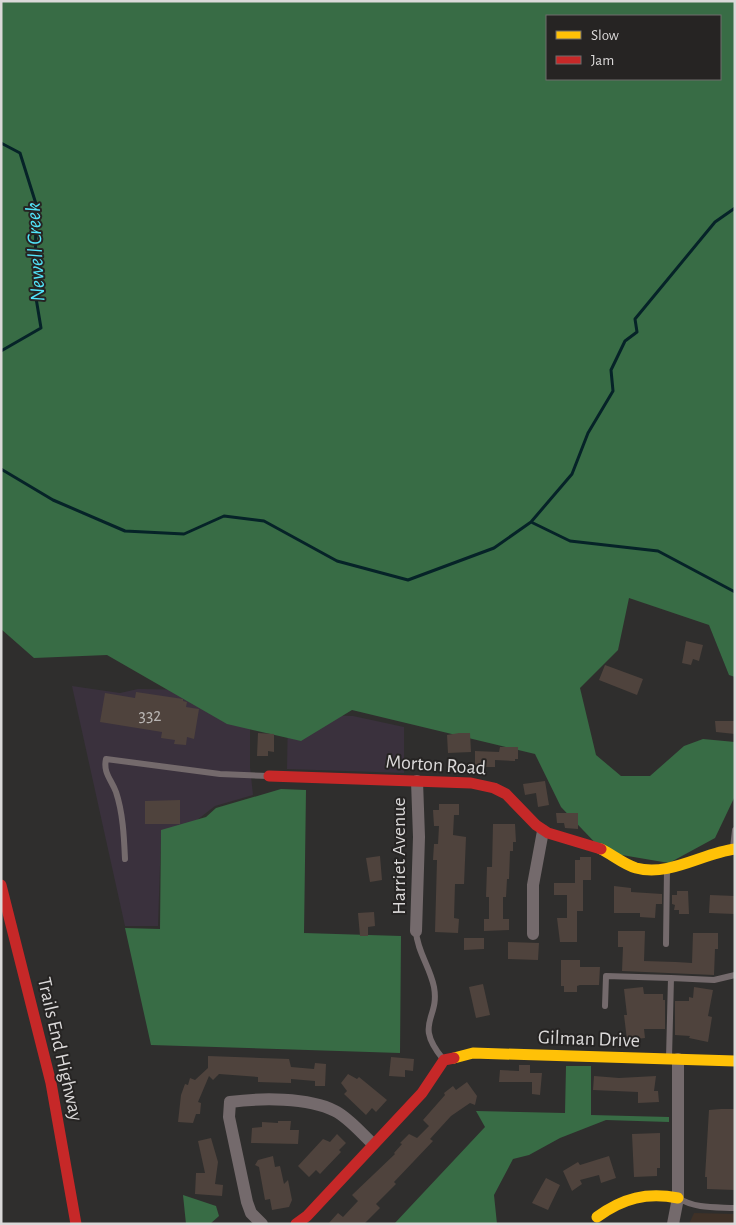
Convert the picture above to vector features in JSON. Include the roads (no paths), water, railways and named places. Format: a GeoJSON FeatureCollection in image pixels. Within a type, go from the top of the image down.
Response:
{"type":"FeatureCollection","features":[{"type":"Feature","properties":{"kind":"main road","name":"Morton Road"},"geometry":{"type":"LineString","coordinates":[[269,776],[471,783],[498,788],[543,831],[600,848],[628,865],[641,869],[667,869],[734,849]]}},
{"type":"Feature","properties":{"kind":"main road","name":"Trails End Highway"},"geometry":{"type":"LineString","coordinates":[[1,885],[51,1083],[76,1224]]}},
{"type":"Feature","properties":{"kind":"main road","name":"Gilman Drive"},"geometry":{"type":"LineString","coordinates":[[444,1060],[473,1053],[735,1061]]}},
{"type":"Feature","properties":{"kind":"main road"},"geometry":{"type":"LineString","coordinates":[[296,1224],[307,1216],[422,1093],[444,1060]]}},
{"type":"Feature","properties":{"kind":"main road"},"geometry":{"type":"LineString","coordinates":[[597,1217],[616,1203],[637,1195],[650,1194],[678,1198]]}},
{"type":"Feature","properties":{"kind":"street","name":"Harriet Avenue"},"geometry":{"type":"LineString","coordinates":[[416,931],[419,837],[417,781]]}},
{"type":"Feature","properties":{"kind":"street"},"geometry":{"type":"LineString","coordinates":[[533,934],[532,885],[543,831]]}},
{"type":"Feature","properties":{"kind":"street"},"geometry":{"type":"LineString","coordinates":[[673,1224],[678,1198],[674,1059]]}},
{"type":"Feature","properties":{"kind":"street"},"geometry":{"type":"LineString","coordinates":[[262,1224],[251,1213],[247,1202],[230,1126],[230,1102],[251,1100],[320,1104],[344,1116],[373,1144]]}},
{"type":"Feature","properties":{"kind":"lane","name":"Morton Road"},"geometry":{"type":"LineString","coordinates":[[125,859],[123,831],[115,791],[104,767],[106,759],[220,774],[269,776]]}},
{"type":"Feature","properties":{"kind":"lane"},"geometry":{"type":"LineString","coordinates":[[734,849],[735,830]]}},
{"type":"Feature","properties":{"kind":"lane"},"geometry":{"type":"LineString","coordinates":[[666,944],[667,869]]}},
{"type":"Feature","properties":{"kind":"lane"},"geometry":{"type":"LineString","coordinates":[[416,931],[419,950],[434,986],[428,1037],[444,1060]]}},
{"type":"Feature","properties":{"kind":"lane"},"geometry":{"type":"LineString","coordinates":[[605,1006],[606,976],[714,980],[735,975]]}},
{"type":"Feature","properties":{"kind":"lane"},"geometry":{"type":"LineString","coordinates":[[671,978],[674,1059]]}},
{"type":"Feature","properties":{"kind":"lane"},"geometry":{"type":"LineString","coordinates":[[678,1198],[689,1204],[699,1206],[735,1208]]}},
{"type":"Feature","properties":{"kind":"waterway","name":"Newell Creek"},"geometry":{"type":"LineString","coordinates":[[1,143],[20,153],[36,204],[35,292],[41,328],[1,351]]}},
{"type":"Feature","properties":{"kind":"waterway"},"geometry":{"type":"LineString","coordinates":[[1,469],[53,500],[125,531],[184,534],[224,516],[264,521],[337,561],[408,580],[494,548],[531,522],[572,474],[588,433],[613,391],[611,370],[625,341],[637,332],[635,319],[715,222],[735,208]]}},
{"type":"Feature","properties":{"kind":"waterway"},"geometry":{"type":"LineString","coordinates":[[531,522],[570,541],[658,551],[735,592]]}}]}
